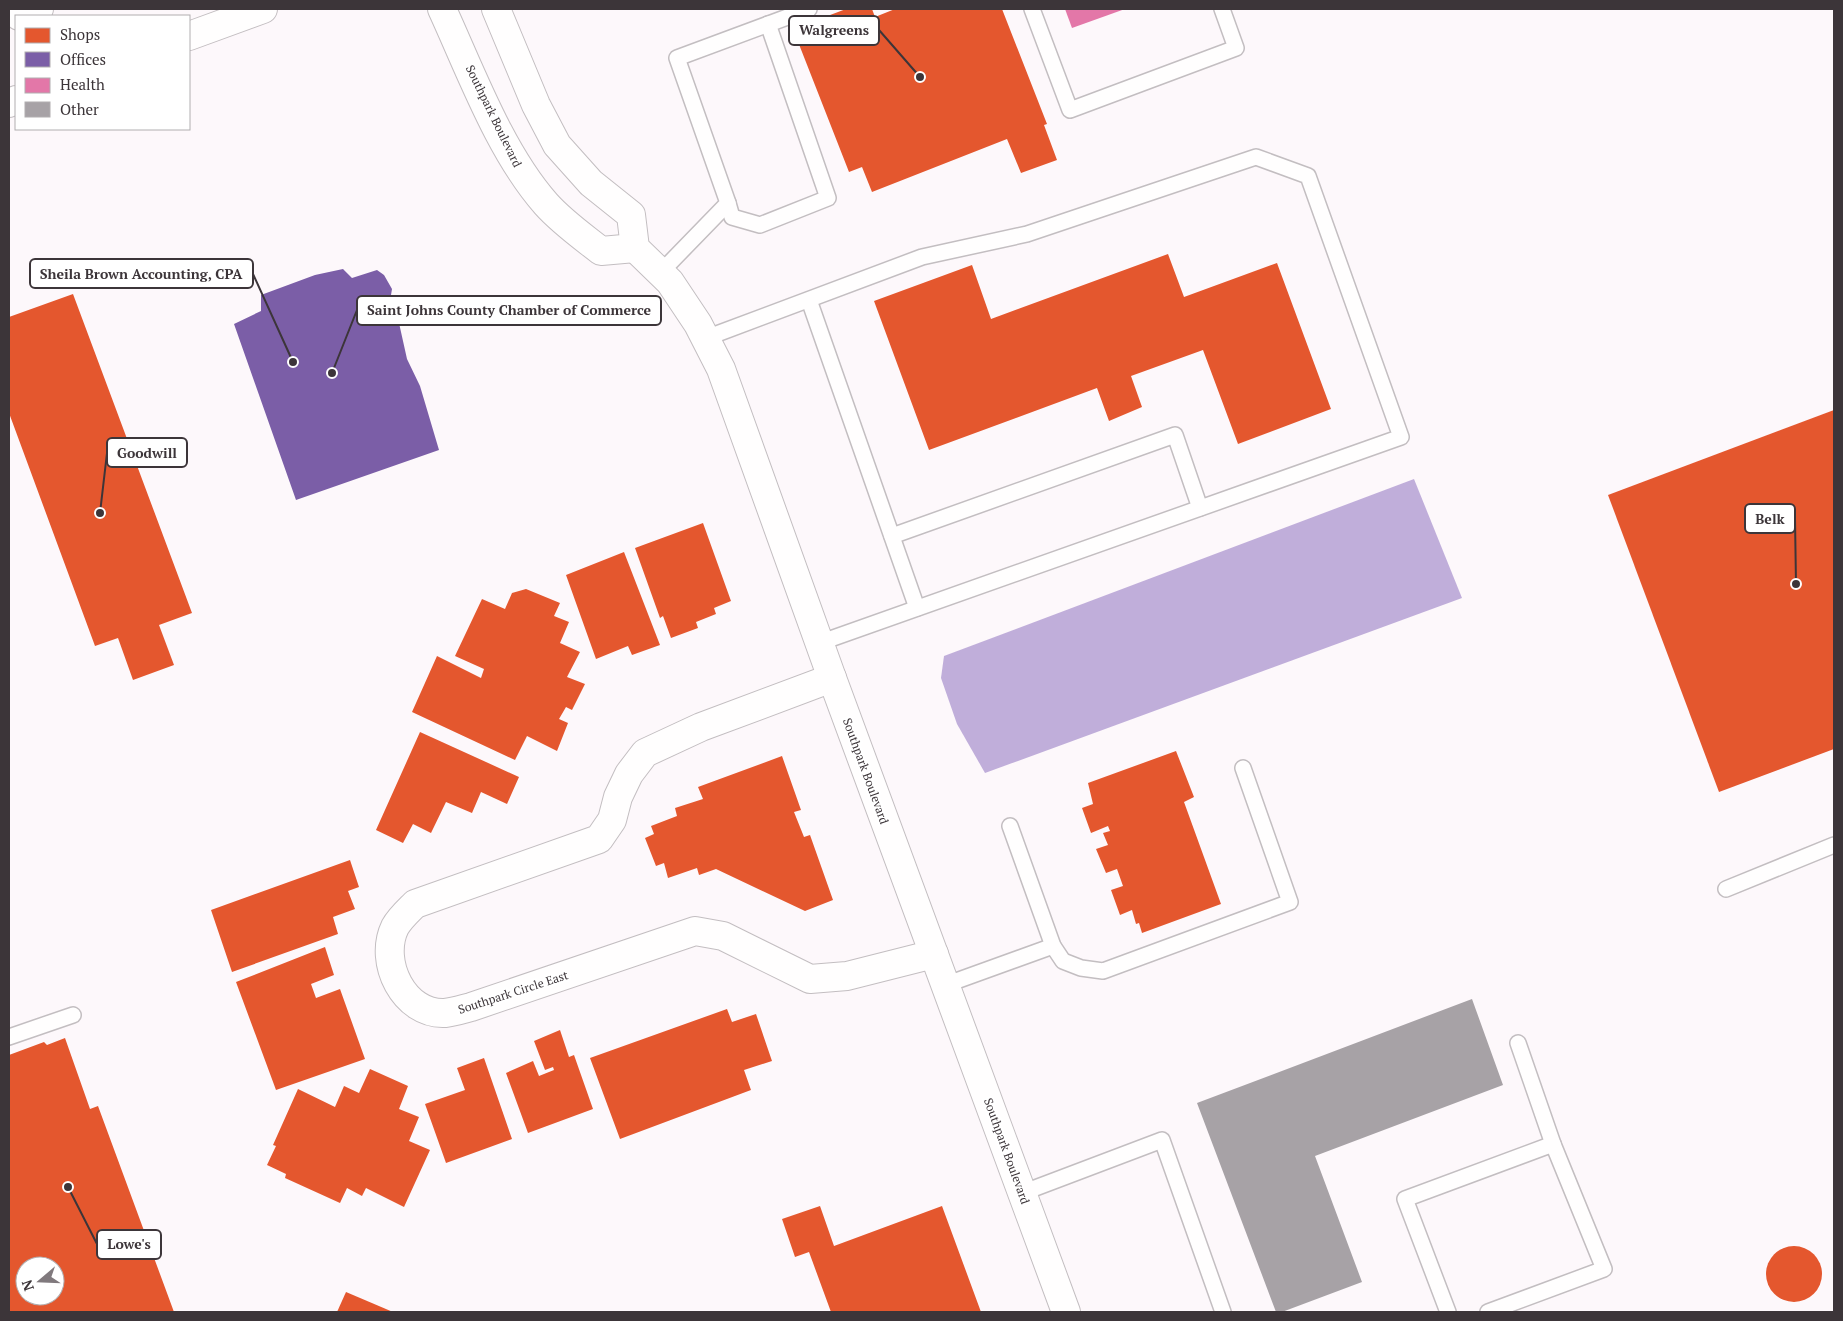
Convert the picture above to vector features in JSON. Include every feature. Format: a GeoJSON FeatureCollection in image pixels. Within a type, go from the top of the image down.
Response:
{"type":"FeatureCollection","features":[{"type":"Feature","properties":{"kind":"street"},"geometry":{"type":"LineString","coordinates":[[23,15],[39,9]]}},
{"type":"Feature","properties":{"kind":"street"},"geometry":{"type":"LineString","coordinates":[[190,36],[263,9]]}},
{"type":"Feature","properties":{"kind":"street","name":"Southpark Boulevard"},"geometry":{"type":"LineString","coordinates":[[442,9],[514,162],[546,204],[578,234],[601,251],[635,248],[660,272],[693,317],[721,369],[819,643],[1066,1312]]}},
{"type":"Feature","properties":{"kind":"street"},"geometry":{"type":"LineString","coordinates":[[496,9],[536,105],[557,145],[590,183],[630,215],[635,248]]}},
{"type":"Feature","properties":{"kind":"street","name":"Southpark Circle East"},"geometry":{"type":"LineString","coordinates":[[832,678],[701,727],[645,753],[628,774],[618,797],[612,820],[599,839],[415,904],[395,928],[390,946],[391,964],[399,986],[410,1000],[426,1009],[444,1013],[472,1007],[695,931],[723,936],[810,979],[848,976],[934,954]]}},
{"type":"Feature","properties":{"kind":"lane"},"geometry":{"type":"LineString","coordinates":[[768,24],[828,198],[760,225],[732,217],[676,58],[768,24],[809,9]]}},
{"type":"Feature","properties":{"kind":"lane"},"geometry":{"type":"LineString","coordinates":[[1032,9],[1070,110],[1236,48],[1222,9]]}},
{"type":"Feature","properties":{"kind":"lane"},"geometry":{"type":"LineString","coordinates":[[706,338],[922,257],[1027,234],[1256,158],[1308,176],[1401,437],[819,643]]}},
{"type":"Feature","properties":{"kind":"lane"},"geometry":{"type":"LineString","coordinates":[[660,272],[728,204]]}},
{"type":"Feature","properties":{"kind":"lane"},"geometry":{"type":"LineString","coordinates":[[809,300],[918,608]]}},
{"type":"Feature","properties":{"kind":"lane"},"geometry":{"type":"LineString","coordinates":[[892,536],[1175,435],[1200,508]]}},
{"type":"Feature","properties":{"kind":"lane"},"geometry":{"type":"LineString","coordinates":[[1010,826],[1053,946],[1063,961],[1081,968],[1103,971],[1290,902],[1242,768]]}},
{"type":"Feature","properties":{"kind":"lane"},"geometry":{"type":"LineString","coordinates":[[1726,889],[1834,846]]}},
{"type":"Feature","properties":{"kind":"lane"},"geometry":{"type":"LineString","coordinates":[[945,985],[1053,946]]}},
{"type":"Feature","properties":{"kind":"lane"},"geometry":{"type":"LineString","coordinates":[[9,1037],[72,1015]]}},
{"type":"Feature","properties":{"kind":"lane"},"geometry":{"type":"LineString","coordinates":[[1488,1312],[1604,1269],[1553,1144],[1518,1043]]}},
{"type":"Feature","properties":{"kind":"lane"},"geometry":{"type":"LineString","coordinates":[[1022,1193],[1162,1140],[1223,1312]]}},
{"type":"Feature","properties":{"kind":"lane"},"geometry":{"type":"LineString","coordinates":[[1448,1312],[1405,1199],[1553,1144]]}},
{"type":"Feature","properties":{"kind":"shaded area"},"geometry":{"type":"Polygon","coordinates":[[[1414,479],[1462,598],[985,773],[957,724],[941,678],[944,656],[1414,479]]]}},
{"type":"Feature","properties":{"kind":"building: Shops"},"geometry":{"type":"Polygon","coordinates":[[[846,9],[872,9],[875,17],[895,9],[1002,9],[1047,124],[1044,125],[1057,160],[1021,173],[1007,139],[872,192],[862,167],[849,172],[793,29],[846,9]]]}},
{"type":"Feature","properties":{"kind":"building: Shops"},"geometry":{"type":"Polygon","coordinates":[[[1168,254],[1184,297],[1277,263],[1331,409],[1238,444],[1203,350],[1131,376],[1142,407],[1109,421],[1097,388],[929,450],[874,301],[972,265],[991,319],[1168,254]]]}},
{"type":"Feature","properties":{"kind":"building: Shops"},"geometry":{"type":"Polygon","coordinates":[[[73,294],[192,613],[159,625],[174,665],[133,680],[118,638],[95,646],[9,413],[9,317],[73,294]]]}},
{"type":"Feature","properties":{"kind":"building: Shops"},"geometry":{"type":"Polygon","coordinates":[[[1834,410],[1834,749],[1719,792],[1608,495],[1834,410]]]}},
{"type":"Feature","properties":{"kind":"building: Shops"},"geometry":{"type":"Polygon","coordinates":[[[703,523],[731,601],[714,608],[716,614],[696,622],[698,628],[671,638],[663,616],[660,618],[635,548],[703,523]]]}},
{"type":"Feature","properties":{"kind":"building: Shops"},"geometry":{"type":"Polygon","coordinates":[[[624,552],[660,645],[632,655],[628,646],[596,659],[566,575],[624,552]]]}},
{"type":"Feature","properties":{"kind":"building: Shops"},"geometry":{"type":"Polygon","coordinates":[[[526,589],[560,603],[554,616],[569,622],[560,643],[580,652],[567,677],[585,684],[572,710],[566,707],[559,719],[568,723],[557,751],[527,736],[515,760],[412,712],[437,656],[481,678],[484,669],[455,656],[482,599],[505,609],[512,593],[526,589]]]}},
{"type":"Feature","properties":{"kind":"building: Shops"},"geometry":{"type":"Polygon","coordinates":[[[420,732],[519,777],[507,804],[481,792],[472,813],[446,802],[431,833],[413,824],[403,843],[376,830],[420,732]]]}},
{"type":"Feature","properties":{"kind":"building: Shops"},"geometry":{"type":"Polygon","coordinates":[[[1176,751],[1194,797],[1184,802],[1221,904],[1142,933],[1139,923],[1136,924],[1132,910],[1120,915],[1111,890],[1123,886],[1117,869],[1106,873],[1096,849],[1108,845],[1103,833],[1110,831],[1108,826],[1091,833],[1082,808],[1093,804],[1088,783],[1176,751]]]}},
{"type":"Feature","properties":{"kind":"building: Shops"},"geometry":{"type":"Polygon","coordinates":[[[782,756],[801,810],[794,812],[804,837],[810,835],[833,900],[805,911],[716,869],[699,875],[697,868],[668,878],[664,863],[656,866],[645,838],[654,834],[651,826],[677,816],[675,808],[703,799],[698,787],[782,756]]]}},
{"type":"Feature","properties":{"kind":"building: Shops"},"geometry":{"type":"Polygon","coordinates":[[[350,860],[359,887],[348,891],[355,909],[333,917],[338,934],[232,972],[211,910],[350,860]]]}},
{"type":"Feature","properties":{"kind":"building: Shops"},"geometry":{"type":"Polygon","coordinates":[[[325,947],[334,975],[311,984],[316,998],[340,989],[365,1059],[276,1090],[236,982],[325,947]]]}},
{"type":"Feature","properties":{"kind":"building: Shops"},"geometry":{"type":"Polygon","coordinates":[[[727,1009],[732,1022],[756,1014],[772,1061],[744,1070],[751,1090],[620,1139],[590,1058],[727,1009]]]}},
{"type":"Feature","properties":{"kind":"building: Shops"},"geometry":{"type":"Polygon","coordinates":[[[560,1030],[569,1057],[574,1055],[593,1109],[528,1133],[506,1073],[533,1061],[539,1076],[554,1070],[553,1067],[545,1070],[534,1041],[560,1030]]]}},
{"type":"Feature","properties":{"kind":"building: Shops"},"geometry":{"type":"Polygon","coordinates":[[[65,1038],[90,1109],[98,1106],[174,1312],[9,1312],[9,1055],[44,1042],[47,1045],[65,1038]]]}},
{"type":"Feature","properties":{"kind":"building: Shops"},"geometry":{"type":"Polygon","coordinates":[[[484,1058],[512,1139],[446,1163],[425,1104],[465,1090],[457,1068],[484,1058]]]}},
{"type":"Feature","properties":{"kind":"building: Shops"},"geometry":{"type":"Polygon","coordinates":[[[370,1069],[408,1086],[399,1109],[419,1117],[409,1141],[430,1150],[404,1207],[366,1188],[362,1196],[347,1188],[340,1203],[285,1178],[286,1174],[267,1165],[276,1146],[273,1145],[298,1089],[335,1107],[344,1086],[359,1093],[370,1069]]]}},
{"type":"Feature","properties":{"kind":"building: Shops"},"geometry":{"type":"Polygon","coordinates":[[[820,1206],[834,1246],[942,1206],[981,1312],[831,1312],[809,1252],[795,1257],[782,1219],[820,1206]]]}},
{"type":"Feature","properties":{"kind":"building: Shops"},"geometry":{"type":"Polygon","coordinates":[[[1789,1246],[1799,1246],[1814,1254],[1820,1263],[1822,1274],[1820,1285],[1814,1294],[1799,1302],[1789,1302],[1778,1297],[1771,1290],[1766,1279],[1766,1269],[1771,1258],[1778,1251],[1789,1246]]]}},
{"type":"Feature","properties":{"kind":"building: Shops"},"geometry":{"type":"Polygon","coordinates":[[[346,1292],[393,1312],[337,1312],[346,1292]]]}},
{"type":"Feature","properties":{"kind":"building: Offices"},"geometry":{"type":"Polygon","coordinates":[[[343,269],[352,278],[377,270],[384,275],[392,289],[390,301],[397,314],[407,359],[420,386],[439,450],[296,500],[234,324],[261,311],[261,295],[315,275],[343,269]]]}},
{"type":"Feature","properties":{"kind":"building: Health"},"geometry":{"type":"Polygon","coordinates":[[[1065,9],[1125,9],[1072,28],[1065,9]]]}},
{"type":"Feature","properties":{"kind":"building: Other"},"geometry":{"type":"Polygon","coordinates":[[[1472,999],[1503,1085],[1315,1156],[1362,1282],[1282,1312],[1276,1312],[1197,1103],[1472,999]]]}},
{"type":"Feature","properties":{"kind":"place","name":"Walgreens"},"geometry":{"type":"Point","coordinates":[920,77]}},
{"type":"Feature","properties":{"kind":"place","name":"Sheila Brown Accounting, CPA"},"geometry":{"type":"Point","coordinates":[293,362]}},
{"type":"Feature","properties":{"kind":"place","name":"Saint Johns County Chamber of Commerce"},"geometry":{"type":"Point","coordinates":[332,373]}},
{"type":"Feature","properties":{"kind":"place","name":"Goodwill"},"geometry":{"type":"Point","coordinates":[100,513]}},
{"type":"Feature","properties":{"kind":"place","name":"Belk"},"geometry":{"type":"Point","coordinates":[1796,584]}},
{"type":"Feature","properties":{"kind":"place","name":"Lowe's"},"geometry":{"type":"Point","coordinates":[68,1187]}}]}
